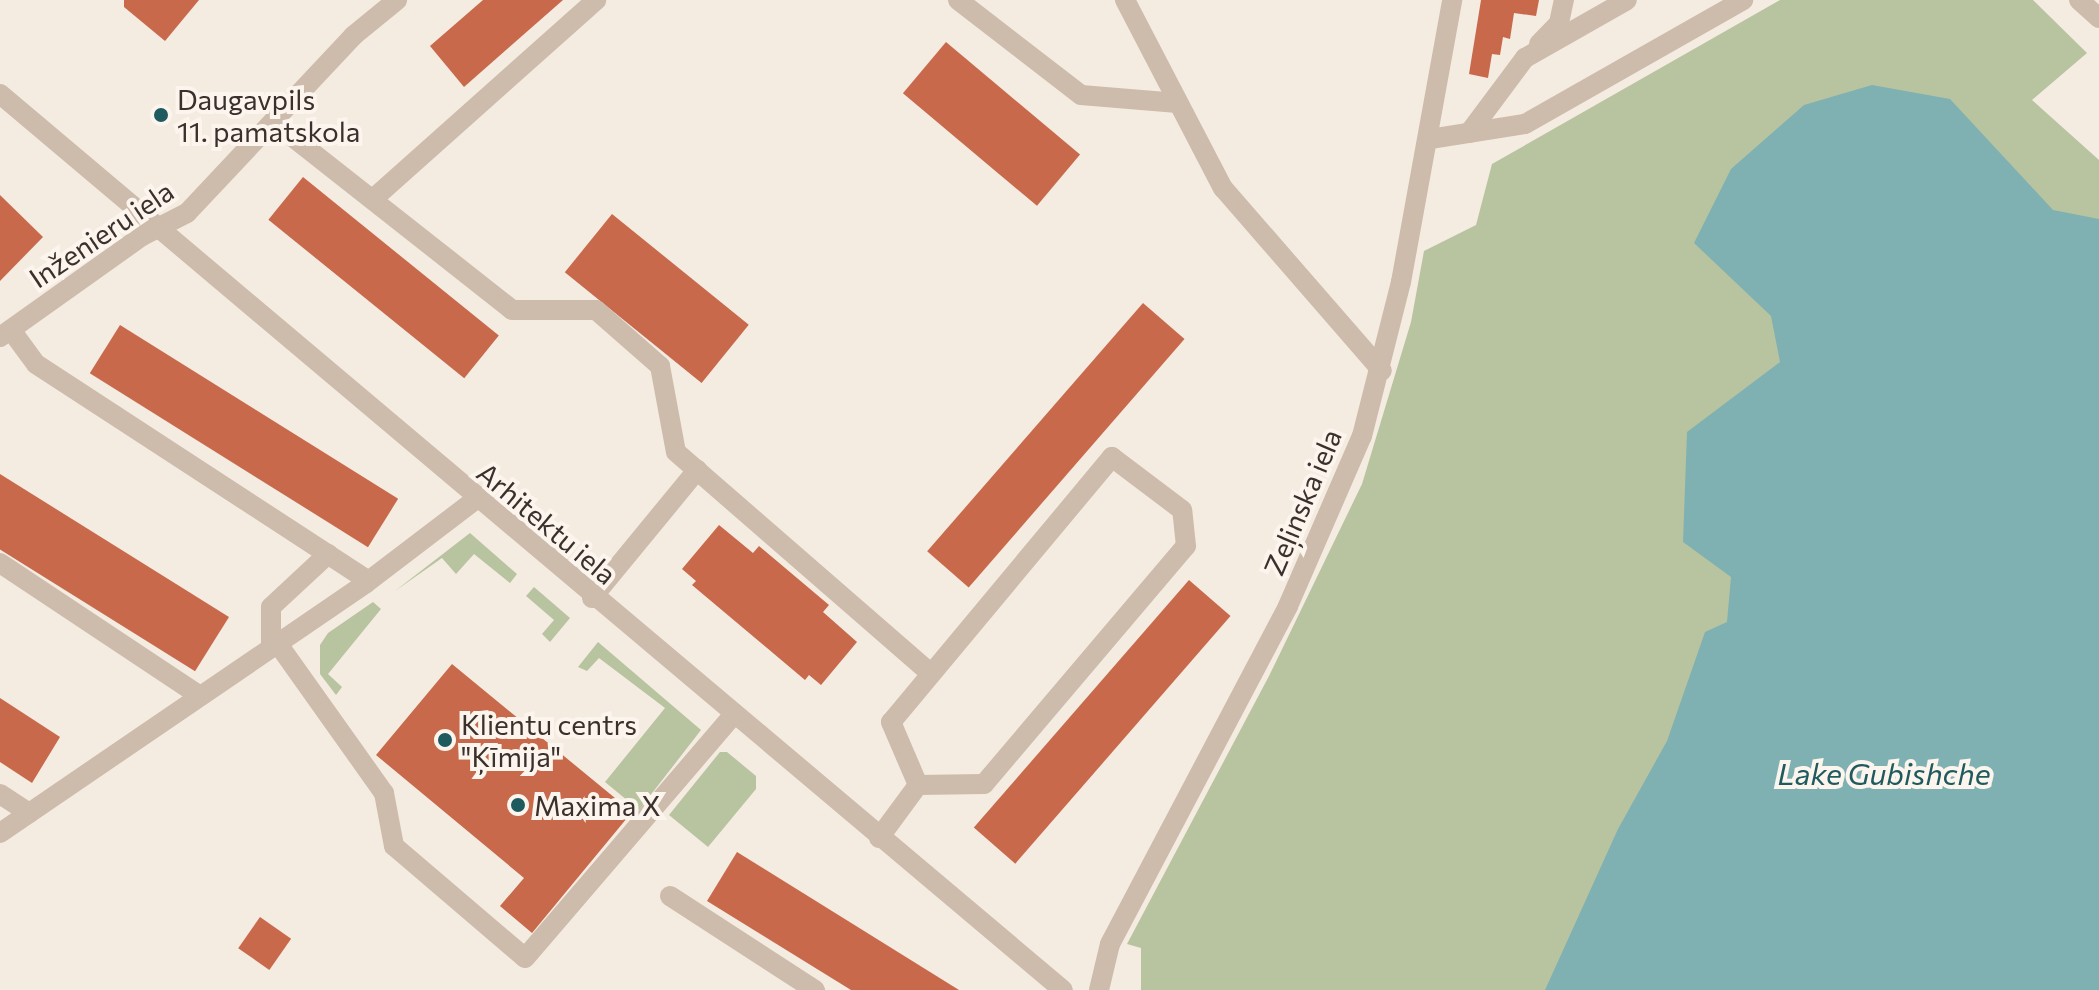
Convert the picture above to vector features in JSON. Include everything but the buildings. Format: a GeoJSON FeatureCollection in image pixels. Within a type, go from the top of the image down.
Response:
{"type":"FeatureCollection","features":[{"type":"Feature","properties":{"kind":"street","name":"Inženieru iela"},"geometry":{"type":"LineString","coordinates":[[5,334],[158,228],[187,213],[276,124],[353,36],[397,0]]}},
{"type":"Feature","properties":{"kind":"street"},"geometry":{"type":"LineString","coordinates":[[373,199],[596,0]]}},
{"type":"Feature","properties":{"kind":"street"},"geometry":{"type":"LineString","coordinates":[[958,0],[1081,95],[1178,103]]}},
{"type":"Feature","properties":{"kind":"street"},"geometry":{"type":"LineString","coordinates":[[1125,0],[1223,188],[1382,371]]}},
{"type":"Feature","properties":{"kind":"street","name":"Zeļinska iela"},"geometry":{"type":"LineString","coordinates":[[1099,990],[1110,944],[1288,606],[1362,436],[1382,371],[1430,139],[1452,0]]}},
{"type":"Feature","properties":{"kind":"street"},"geometry":{"type":"LineString","coordinates":[[1469,133],[1525,58],[1559,23],[1564,0]]}},
{"type":"Feature","properties":{"kind":"street"},"geometry":{"type":"LineString","coordinates":[[1525,58],[1627,0]]}},
{"type":"Feature","properties":{"kind":"street"},"geometry":{"type":"LineString","coordinates":[[1430,139],[1525,124],[1743,0]]}},
{"type":"Feature","properties":{"kind":"street"},"geometry":{"type":"LineString","coordinates":[[2079,0],[2099,18]]}},
{"type":"Feature","properties":{"kind":"street","name":"Arhitektu iela"},"geometry":{"type":"LineString","coordinates":[[0,94],[475,500],[1063,990]]}},
{"type":"Feature","properties":{"kind":"street"},"geometry":{"type":"LineString","coordinates":[[276,124],[512,310],[596,310],[660,366],[676,452],[930,673]]}},
{"type":"Feature","properties":{"kind":"street"},"geometry":{"type":"LineString","coordinates":[[5,334],[36,364],[369,581]]}},
{"type":"Feature","properties":{"kind":"street"},"geometry":{"type":"LineString","coordinates":[[1112,457],[1182,510],[1186,546],[984,784],[918,785],[891,722],[1112,457]]}},
{"type":"Feature","properties":{"kind":"street"},"geometry":{"type":"LineString","coordinates":[[592,598],[697,470]]}},
{"type":"Feature","properties":{"kind":"street"},"geometry":{"type":"LineString","coordinates":[[0,833],[369,581],[475,500]]}},
{"type":"Feature","properties":{"kind":"street"},"geometry":{"type":"LineString","coordinates":[[328,554],[271,607],[274,646],[384,793],[394,846],[525,958],[733,715]]}},
{"type":"Feature","properties":{"kind":"street"},"geometry":{"type":"LineString","coordinates":[[0,563],[200,696]]}},
{"type":"Feature","properties":{"kind":"street"},"geometry":{"type":"LineString","coordinates":[[879,838],[918,785]]}},
{"type":"Feature","properties":{"kind":"street"},"geometry":{"type":"LineString","coordinates":[[0,794],[29,813]]}},
{"type":"Feature","properties":{"kind":"street"},"geometry":{"type":"LineString","coordinates":[[670,896],[815,990]]}},
{"type":"Feature","properties":{"kind":"green space"},"geometry":{"type":"Polygon","coordinates":[[[1780,0],[2033,0],[2087,53],[2032,100],[2099,160],[2099,990],[1141,990],[1141,948],[1127,944],[1269,676],[1362,484],[1411,322],[1424,251],[1476,225],[1492,164],[1780,0]]]}},
{"type":"Feature","properties":{"kind":"green space"},"geometry":{"type":"Polygon","coordinates":[[[470,533],[517,574],[510,583],[474,554],[456,574],[442,558],[395,591],[470,533]]]}},
{"type":"Feature","properties":{"kind":"green space"},"geometry":{"type":"Polygon","coordinates":[[[534,587],[570,618],[550,642],[542,634],[554,620],[526,596],[534,587]]]}},
{"type":"Feature","properties":{"kind":"green space"},"geometry":{"type":"Polygon","coordinates":[[[373,602],[381,609],[328,674],[342,687],[336,695],[320,674],[320,645],[328,633],[373,602]]]}},
{"type":"Feature","properties":{"kind":"green space"},"geometry":{"type":"Polygon","coordinates":[[[598,642],[701,730],[639,810],[605,782],[665,708],[599,658],[587,671],[578,667],[598,642]]]}},
{"type":"Feature","properties":{"kind":"green space"},"geometry":{"type":"Polygon","coordinates":[[[720,752],[727,752],[756,776],[756,789],[708,847],[669,815],[720,752]]]}},
{"type":"Feature","properties":{"kind":"water","name":"Lake Gubishche"},"geometry":{"type":"Polygon","coordinates":[[[1872,85],[1950,99],[2053,210],[2099,219],[2099,990],[1545,990],[1618,829],[1667,741],[1705,632],[1727,622],[1731,577],[1683,542],[1687,432],[1780,362],[1771,316],[1694,243],[1731,169],[1804,105],[1872,85]]]}},
{"type":"Feature","properties":{"kind":"place","name":"Daugavpils 11. pamatskola"},"geometry":{"type":"Point","coordinates":[161,115]}},
{"type":"Feature","properties":{"kind":"place","name":"Klientu centrs \"Ķīmija\""},"geometry":{"type":"Point","coordinates":[445,740]}},
{"type":"Feature","properties":{"kind":"place","name":"Maxima X"},"geometry":{"type":"Point","coordinates":[518,805]}}]}
